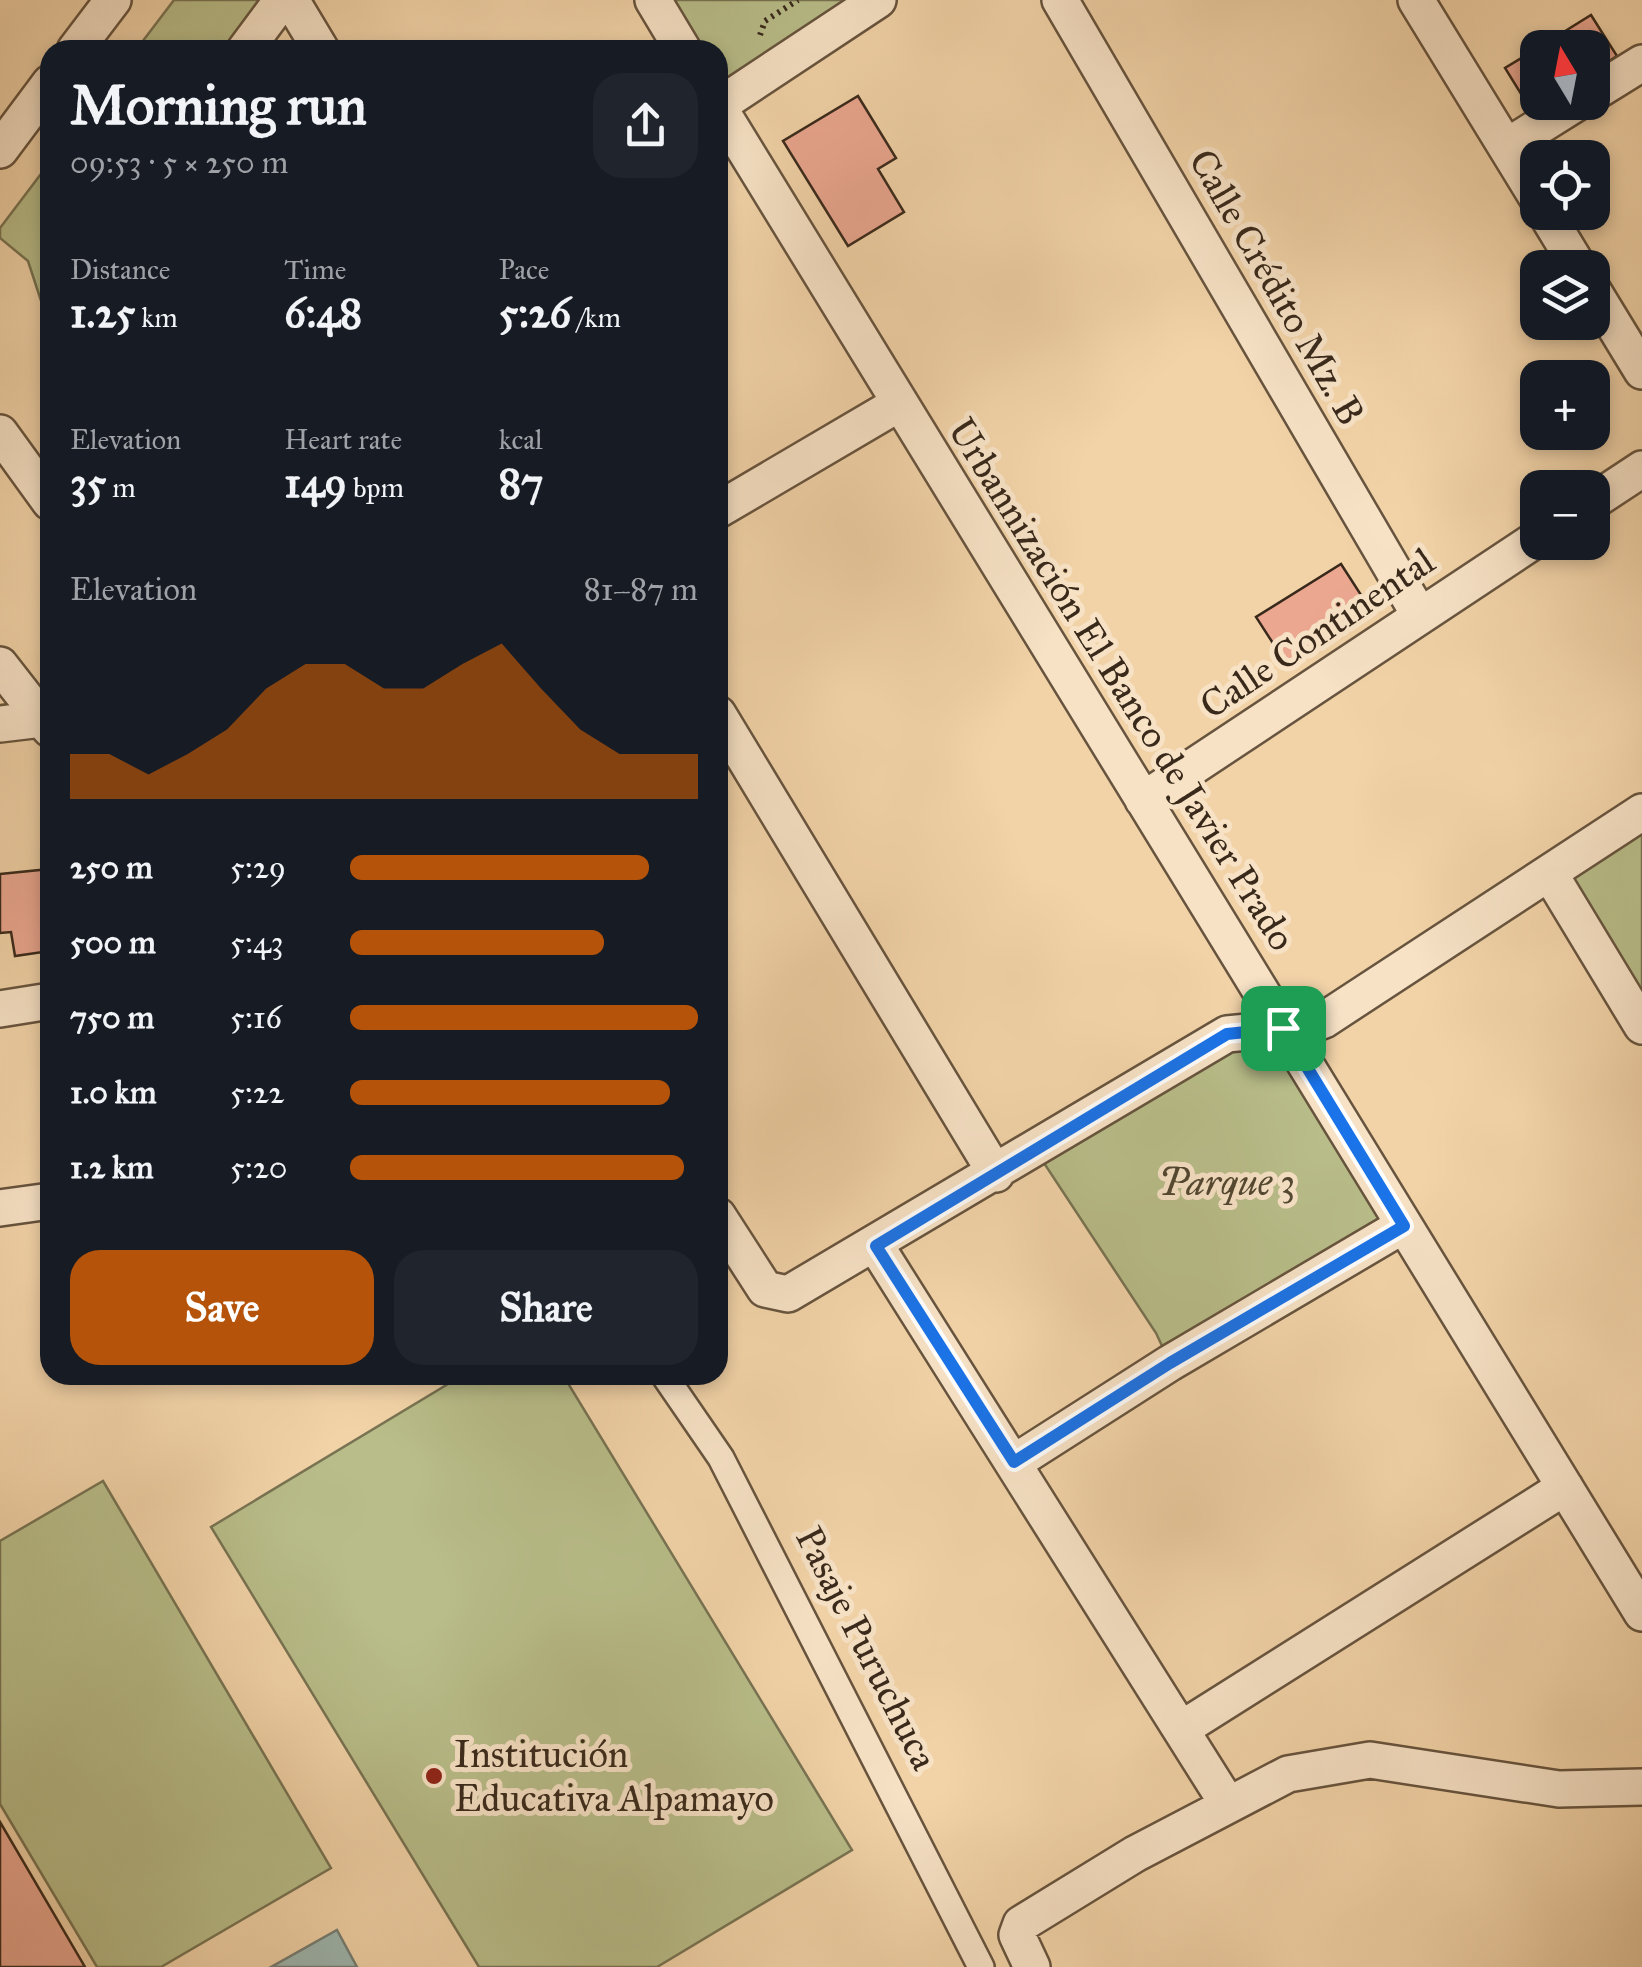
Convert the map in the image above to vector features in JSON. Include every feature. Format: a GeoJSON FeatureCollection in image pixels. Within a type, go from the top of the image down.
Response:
{"type":"FeatureCollection","features":[{"type":"Feature","properties":{"kind":"street"},"geometry":{"type":"LineString","coordinates":[[82,40],[112,0]]}},
{"type":"Feature","properties":{"kind":"street"},"geometry":{"type":"LineString","coordinates":[[252,40],[282,0]]}},
{"type":"Feature","properties":{"kind":"street"},"geometry":{"type":"LineString","coordinates":[[292,0],[315,40]]}},
{"type":"Feature","properties":{"kind":"street"},"geometry":{"type":"LineString","coordinates":[[653,0],[677,40]]}},
{"type":"Feature","properties":{"kind":"street"},"geometry":{"type":"LineString","coordinates":[[728,99],[878,0]]}},
{"type":"Feature","properties":{"kind":"street","name":"Calle Crédito Mz. B"},"geometry":{"type":"LineString","coordinates":[[1060,0],[1420,616]]}},
{"type":"Feature","properties":{"kind":"street"},"geometry":{"type":"LineString","coordinates":[[1416,0],[1520,170]]}},
{"type":"Feature","properties":{"kind":"street"},"geometry":{"type":"LineString","coordinates":[[1610,83],[1642,64]]}},
{"type":"Feature","properties":{"kind":"street"},"geometry":{"type":"LineString","coordinates":[[0,150],[40,96]]}},
{"type":"Feature","properties":{"kind":"street"},"geometry":{"type":"LineString","coordinates":[[1506,147],[1549,120]]}},
{"type":"Feature","properties":{"kind":"street","name":"Urbannización El Banco de Javier Prado"},"geometry":{"type":"LineString","coordinates":[[728,122],[1642,1613]]}},
{"type":"Feature","properties":{"kind":"street"},"geometry":{"type":"LineString","coordinates":[[1610,319],[1642,370]]}},
{"type":"Feature","properties":{"kind":"street"},"geometry":{"type":"LineString","coordinates":[[728,504],[900,403]]}},
{"type":"Feature","properties":{"kind":"street"},"geometry":{"type":"LineString","coordinates":[[0,433],[40,488]]}},
{"type":"Feature","properties":{"kind":"street"},"geometry":{"type":"LineString","coordinates":[[1610,490],[1642,469]]}},
{"type":"Feature","properties":{"kind":"street","name":"Calle Continental"},"geometry":{"type":"LineString","coordinates":[[1143,800],[1520,550]]}},
{"type":"Feature","properties":{"kind":"street"},"geometry":{"type":"LineString","coordinates":[[0,666],[40,716]]}},
{"type":"Feature","properties":{"kind":"street"},"geometry":{"type":"LineString","coordinates":[[0,724],[40,724]]}},
{"type":"Feature","properties":{"kind":"street"},"geometry":{"type":"LineString","coordinates":[[728,731],[996,1174]]}},
{"type":"Feature","properties":{"kind":"street"},"geometry":{"type":"LineString","coordinates":[[728,1232],[765,1289],[788,1294],[876,1246],[1227,1034],[1324,1020],[1642,812]]}},
{"type":"Feature","properties":{"kind":"street"},"geometry":{"type":"LineString","coordinates":[[1550,874],[1642,1026]]}},
{"type":"Feature","properties":{"kind":"street"},"geometry":{"type":"LineString","coordinates":[[0,1009],[40,1002]]}},
{"type":"Feature","properties":{"kind":"street"},"geometry":{"type":"LineString","coordinates":[[0,1208],[40,1202]]}},
{"type":"Feature","properties":{"kind":"street"},"geometry":{"type":"LineString","coordinates":[[1014,1462],[1170,1363],[1404,1226]]}},
{"type":"Feature","properties":{"kind":"street"},"geometry":{"type":"LineString","coordinates":[[876,1246],[1227,1803]]}},
{"type":"Feature","properties":{"kind":"street","name":"Pasaje Puruchuca"},"geometry":{"type":"LineString","coordinates":[[671,1385],[721,1458],[981,1967]]}},
{"type":"Feature","properties":{"kind":"street"},"geometry":{"type":"LineString","coordinates":[[1183,1728],[1565,1487]]}},
{"type":"Feature","properties":{"kind":"street"},"geometry":{"type":"LineString","coordinates":[[1032,1967],[1017,1935],[1021,1924],[1227,1803],[1288,1774],[1370,1760],[1560,1789],[1642,1787]]}},
{"type":"Feature","properties":{"kind":"green space"},"geometry":{"type":"Polygon","coordinates":[[[174,0],[282,0],[252,40],[144,40],[174,0]]]}},
{"type":"Feature","properties":{"kind":"green space"},"geometry":{"type":"Polygon","coordinates":[[[653,0],[878,0],[728,98],[728,40],[677,40],[653,0]]]}},
{"type":"Feature","properties":{"kind":"green space"},"geometry":{"type":"Polygon","coordinates":[[[40,175],[40,298],[28,261],[0,238],[0,228],[40,175]]]}},
{"type":"Feature","properties":{"kind":"green space"},"geometry":{"type":"Polygon","coordinates":[[[1642,813],[1642,1024],[1553,875],[1642,813]]]}},
{"type":"Feature","properties":{"kind":"green space","name":"Parque 3"},"geometry":{"type":"Polygon","coordinates":[[[1283,1028],[1404,1225],[1170,1363],[1156,1333],[1036,1151],[1227,1034],[1283,1028]]]}},
{"type":"Feature","properties":{"kind":"green space"},"geometry":{"type":"Polygon","coordinates":[[[446,1385],[569,1385],[852,1850],[657,1967],[479,1967],[211,1527],[446,1385]]]}},
{"type":"Feature","properties":{"kind":"green space"},"geometry":{"type":"Polygon","coordinates":[[[103,1481],[331,1868],[161,1967],[97,1967],[0,1804],[0,1541],[103,1481]]]}},
{"type":"Feature","properties":{"kind":"water"},"geometry":{"type":"Polygon","coordinates":[[[337,1930],[357,1967],[271,1967],[337,1930]]]}},
{"type":"Feature","properties":{"kind":"building"},"geometry":{"type":"Polygon","coordinates":[[[1591,15],[1601,30],[1567,30],[1591,15]]]}},
{"type":"Feature","properties":{"kind":"building"},"geometry":{"type":"Polygon","coordinates":[[[1520,59],[1520,92],[1505,68],[1520,59]]]}},
{"type":"Feature","properties":{"kind":"building"},"geometry":{"type":"Polygon","coordinates":[[[858,96],[896,158],[878,169],[904,212],[848,246],[783,141],[858,96]]]}},
{"type":"Feature","properties":{"kind":"building"},"geometry":{"type":"Polygon","coordinates":[[[1341,564],[1372,612],[1287,665],[1256,617],[1341,564]]]}},
{"type":"Feature","properties":{"kind":"building"},"geometry":{"type":"Polygon","coordinates":[[[40,870],[40,952],[15,956],[11,932],[0,933],[0,874],[40,870]]]}},
{"type":"Feature","properties":{"kind":"building"},"geometry":{"type":"Polygon","coordinates":[[[0,1822],[85,1967],[0,1967],[0,1822]]]}},
{"type":"Feature","properties":{"kind":"place","name":"Institución Educativa Alpamayo"},"geometry":{"type":"Point","coordinates":[434,1776]}},
{"type":"Feature","properties":{"kind":"route"},"geometry":{"type":"LineString","coordinates":[[1283,1028],[1404,1226],[1170,1363],[1014,1462],[876,1246],[1227,1034],[1283,1028]]}}]}
